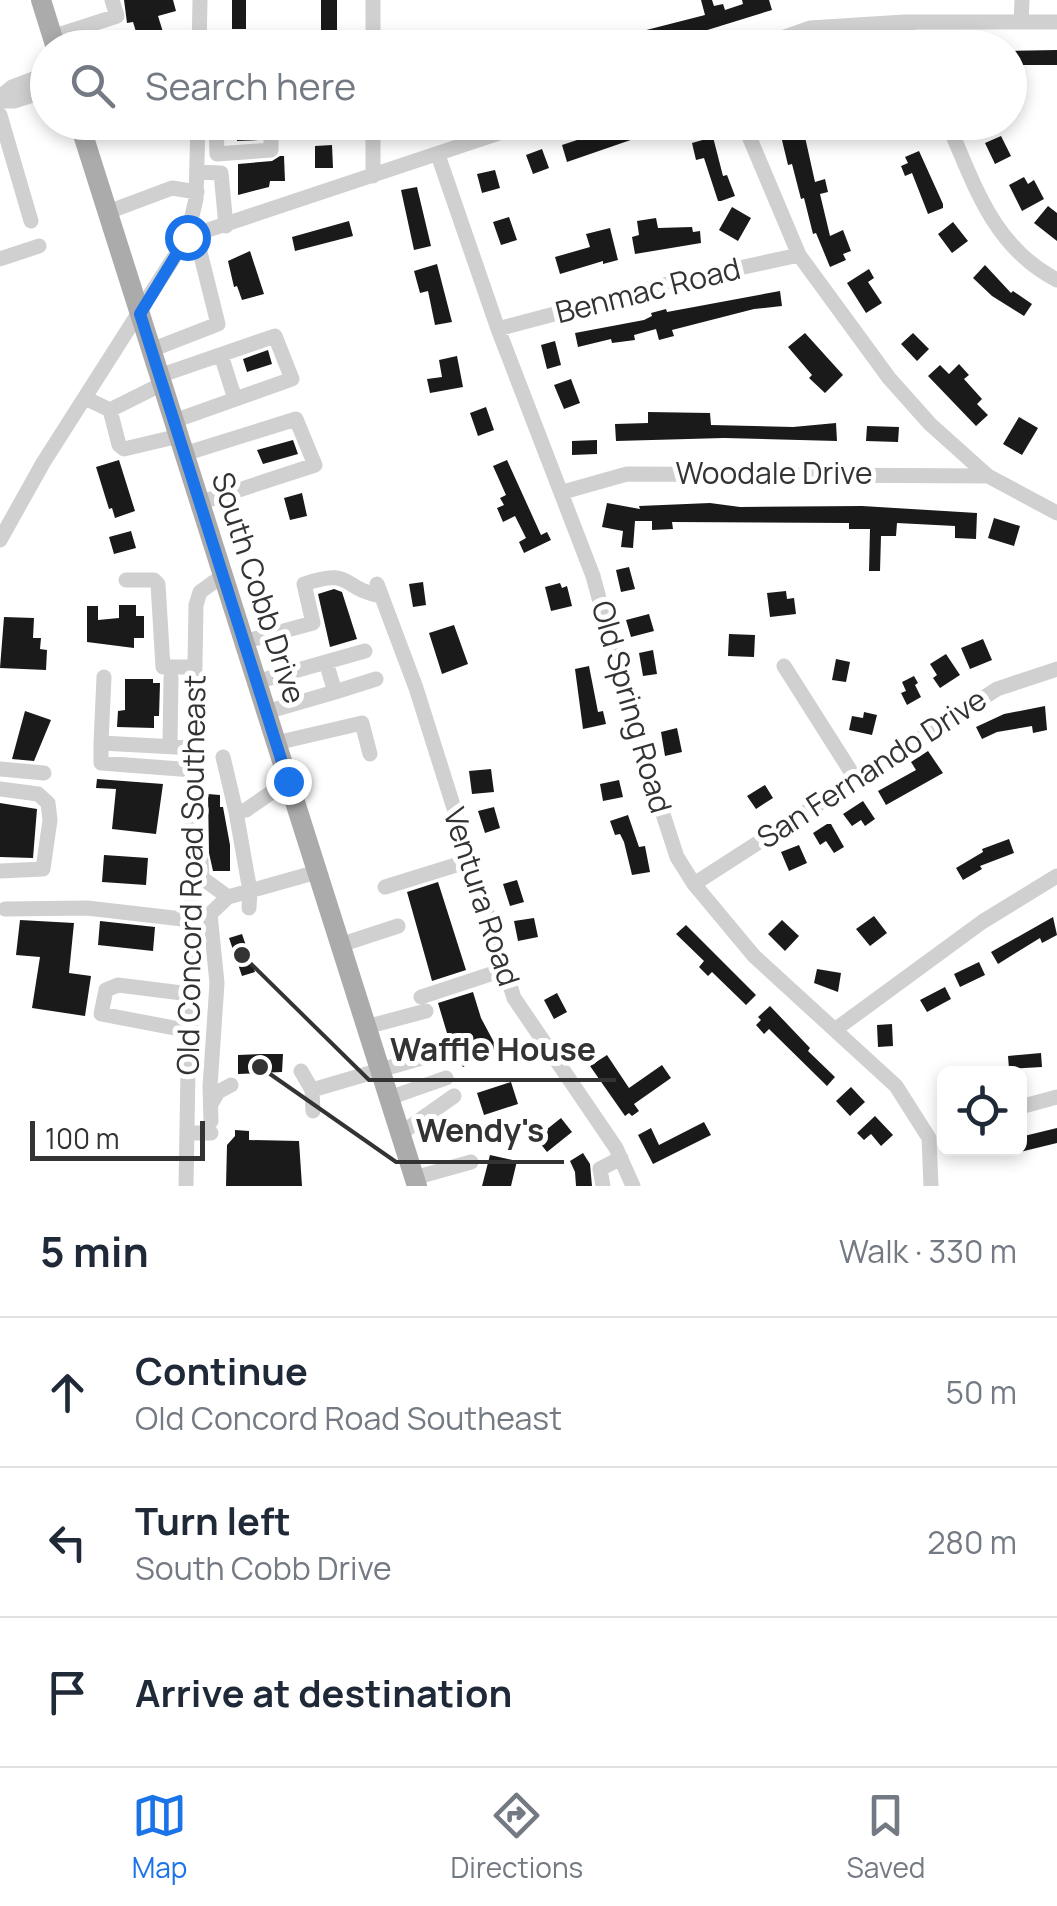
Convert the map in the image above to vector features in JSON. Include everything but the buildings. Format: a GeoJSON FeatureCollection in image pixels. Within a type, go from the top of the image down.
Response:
{"type":"FeatureCollection","features":[{"type":"Feature","properties":{"kind":"main road"},"geometry":{"type":"LineString","coordinates":[[41,0],[50,30]]}},
{"type":"Feature","properties":{"kind":"main road","name":"South Cobb Drive"},"geometry":{"type":"LineString","coordinates":[[86,140],[416,1182]]}},
{"type":"Feature","properties":{"kind":"street"},"geometry":{"type":"LineString","coordinates":[[83,30],[117,16],[112,0]]}},
{"type":"Feature","properties":{"kind":"street"},"geometry":{"type":"LineString","coordinates":[[199,30],[200,0]]}},
{"type":"Feature","properties":{"kind":"street"},"geometry":{"type":"LineString","coordinates":[[372,0],[373,30]]}},
{"type":"Feature","properties":{"kind":"street"},"geometry":{"type":"LineString","coordinates":[[1022,0],[1022,22]]}},
{"type":"Feature","properties":{"kind":"street"},"geometry":{"type":"LineString","coordinates":[[804,30],[904,22],[1057,22]]}},
{"type":"Feature","properties":{"kind":"street"},"geometry":{"type":"LineString","coordinates":[[904,22],[907,30]]}},
{"type":"Feature","properties":{"kind":"street"},"geometry":{"type":"LineString","coordinates":[[0,99],[14,101],[30,96]]}},
{"type":"Feature","properties":{"kind":"street"},"geometry":{"type":"LineString","coordinates":[[0,116],[31,221]]}},
{"type":"Feature","properties":{"kind":"street"},"geometry":{"type":"LineString","coordinates":[[151,350],[218,324],[192,236],[198,140]]}},
{"type":"Feature","properties":{"kind":"street"},"geometry":{"type":"LineString","coordinates":[[217,140],[217,154],[272,150],[272,140]]}},
{"type":"Feature","properties":{"kind":"street"},"geometry":{"type":"LineString","coordinates":[[373,140],[373,176]]}},
{"type":"Feature","properties":{"kind":"street"},"geometry":{"type":"LineString","coordinates":[[0,540],[24,494],[192,236],[479,140]]}},
{"type":"Feature","properties":{"kind":"street"},"geometry":{"type":"LineString","coordinates":[[750,140],[799,255],[889,378],[930,424],[988,476],[1057,513]]}},
{"type":"Feature","properties":{"kind":"street"},"geometry":{"type":"LineString","coordinates":[[956,140],[995,228],[1026,260],[1057,280]]}},
{"type":"Feature","properties":{"kind":"street","name":"Old Spring Road"},"geometry":{"type":"LineString","coordinates":[[438,154],[498,329],[593,576],[660,812],[677,858],[754,956],[896,1086],[937,1135],[931,1186]]}},
{"type":"Feature","properties":{"kind":"street"},"geometry":{"type":"LineString","coordinates":[[198,172],[220,174],[226,226]]}},
{"type":"Feature","properties":{"kind":"street"},"geometry":{"type":"LineString","coordinates":[[108,212],[172,188],[197,192]]}},
{"type":"Feature","properties":{"kind":"street"},"geometry":{"type":"LineString","coordinates":[[0,258],[39,246]]}},
{"type":"Feature","properties":{"kind":"street","name":"Benmac Road"},"geometry":{"type":"LineString","coordinates":[[498,329],[799,255]]}},
{"type":"Feature","properties":{"kind":"street"},"geometry":{"type":"LineString","coordinates":[[110,410],[161,380],[275,336],[292,379],[235,399],[179,437]]}},
{"type":"Feature","properties":{"kind":"street"},"geometry":{"type":"LineString","coordinates":[[220,355],[235,399]]}},
{"type":"Feature","properties":{"kind":"street"},"geometry":{"type":"LineString","coordinates":[[85,398],[110,410],[119,445],[124,449],[296,419],[315,465],[199,503]]}},
{"type":"Feature","properties":{"kind":"street","name":"Woodale Drive"},"geometry":{"type":"LineString","coordinates":[[563,492],[627,474],[988,476]]}},
{"type":"Feature","properties":{"kind":"street","name":"Old Concord Road Southeast"},"geometry":{"type":"LineString","coordinates":[[186,1186],[196,606],[200,592],[222,576]]}},
{"type":"Feature","properties":{"kind":"street","name":"Ventura Road"},"geometry":{"type":"LineString","coordinates":[[243,642],[316,631],[304,584],[338,576],[348,579],[361,592],[379,590],[416,688],[514,998],[621,1158],[633,1186]]}},
{"type":"Feature","properties":{"kind":"street"},"geometry":{"type":"LineString","coordinates":[[126,580],[154,580],[158,584],[163,666],[195,668]]}},
{"type":"Feature","properties":{"kind":"street"},"geometry":{"type":"LineString","coordinates":[[256,682],[365,651]]}},
{"type":"Feature","properties":{"kind":"street"},"geometry":{"type":"LineString","coordinates":[[326,662],[335,692]]}},
{"type":"Feature","properties":{"kind":"street"},"geometry":{"type":"LineString","coordinates":[[784,666],[855,778]]}},
{"type":"Feature","properties":{"kind":"street","name":"San Fernando Drive"},"geometry":{"type":"LineString","coordinates":[[694,884],[997,689],[1057,669]]}},
{"type":"Feature","properties":{"kind":"street"},"geometry":{"type":"LineString","coordinates":[[104,677],[101,763],[194,770]]}},
{"type":"Feature","properties":{"kind":"street"},"geometry":{"type":"LineString","coordinates":[[170,746],[172,678]]}},
{"type":"Feature","properties":{"kind":"street"},"geometry":{"type":"LineString","coordinates":[[266,712],[376,679]]}},
{"type":"Feature","properties":{"kind":"street"},"geometry":{"type":"LineString","coordinates":[[276,743],[362,722],[370,754]]}},
{"type":"Feature","properties":{"kind":"street"},"geometry":{"type":"LineString","coordinates":[[101,743],[194,748]]}},
{"type":"Feature","properties":{"kind":"street"},"geometry":{"type":"LineString","coordinates":[[223,756],[250,899]]}},
{"type":"Feature","properties":{"kind":"street"},"geometry":{"type":"LineString","coordinates":[[0,769],[44,774]]}},
{"type":"Feature","properties":{"kind":"street"},"geometry":{"type":"LineString","coordinates":[[236,812],[246,810],[288,781]]}},
{"type":"Feature","properties":{"kind":"street"},"geometry":{"type":"LineString","coordinates":[[0,788],[38,794],[48,802],[50,820],[43,869],[0,871]]}},
{"type":"Feature","properties":{"kind":"street"},"geometry":{"type":"LineString","coordinates":[[192,843],[201,844],[202,878],[228,897],[250,899],[317,872]]}},
{"type":"Feature","properties":{"kind":"street"},"geometry":{"type":"LineString","coordinates":[[385,886],[469,861]]}},
{"type":"Feature","properties":{"kind":"street"},"geometry":{"type":"LineString","coordinates":[[836,1030],[982,922],[1057,876]]}},
{"type":"Feature","properties":{"kind":"street"},"geometry":{"type":"LineString","coordinates":[[211,1120],[217,982],[210,914],[228,897]]}},
{"type":"Feature","properties":{"kind":"street"},"geometry":{"type":"LineString","coordinates":[[5,909],[87,908],[192,920]]}},
{"type":"Feature","properties":{"kind":"street"},"geometry":{"type":"LineString","coordinates":[[340,945],[398,926]]}},
{"type":"Feature","properties":{"kind":"street"},"geometry":{"type":"LineString","coordinates":[[366,1027],[503,970]]}},
{"type":"Feature","properties":{"kind":"street"},"geometry":{"type":"LineString","coordinates":[[190,994],[118,985],[106,990],[101,1014],[189,1032],[214,1033]]}},
{"type":"Feature","properties":{"kind":"street"},"geometry":{"type":"LineString","coordinates":[[312,1090],[436,1054]]}},
{"type":"Feature","properties":{"kind":"street"},"geometry":{"type":"LineString","coordinates":[[543,1079],[558,1067]]}},
{"type":"Feature","properties":{"kind":"street"},"geometry":{"type":"LineString","coordinates":[[301,1071],[312,1090],[313,1111]]}},
{"type":"Feature","properties":{"kind":"street"},"geometry":{"type":"LineString","coordinates":[[389,1098],[446,1078]]}},
{"type":"Feature","properties":{"kind":"street"},"geometry":{"type":"LineString","coordinates":[[187,1133],[211,1120],[218,1092],[231,1086]]}},
{"type":"Feature","properties":{"kind":"street"},"geometry":{"type":"LineString","coordinates":[[400,1134],[454,1096]]}},
{"type":"Feature","properties":{"kind":"street"},"geometry":{"type":"LineString","coordinates":[[1027,1106],[1057,1097]]}},
{"type":"Feature","properties":{"kind":"street"},"geometry":{"type":"LineString","coordinates":[[602,1186],[600,1169],[621,1158]]}},
{"type":"Feature","properties":{"kind":"street"},"geometry":{"type":"LineString","coordinates":[[416,1182],[471,1162]]}},
{"type":"Feature","properties":{"kind":"place","name":"Waffle House"},"geometry":{"type":"Point","coordinates":[242,955]}},
{"type":"Feature","properties":{"kind":"place","name":"Wendy's"},"geometry":{"type":"Point","coordinates":[260,1067]}},
{"type":"Feature","properties":{"kind":"route"},"geometry":{"type":"LineString","coordinates":[[187,237],[140,314],[288,781]]}}]}
